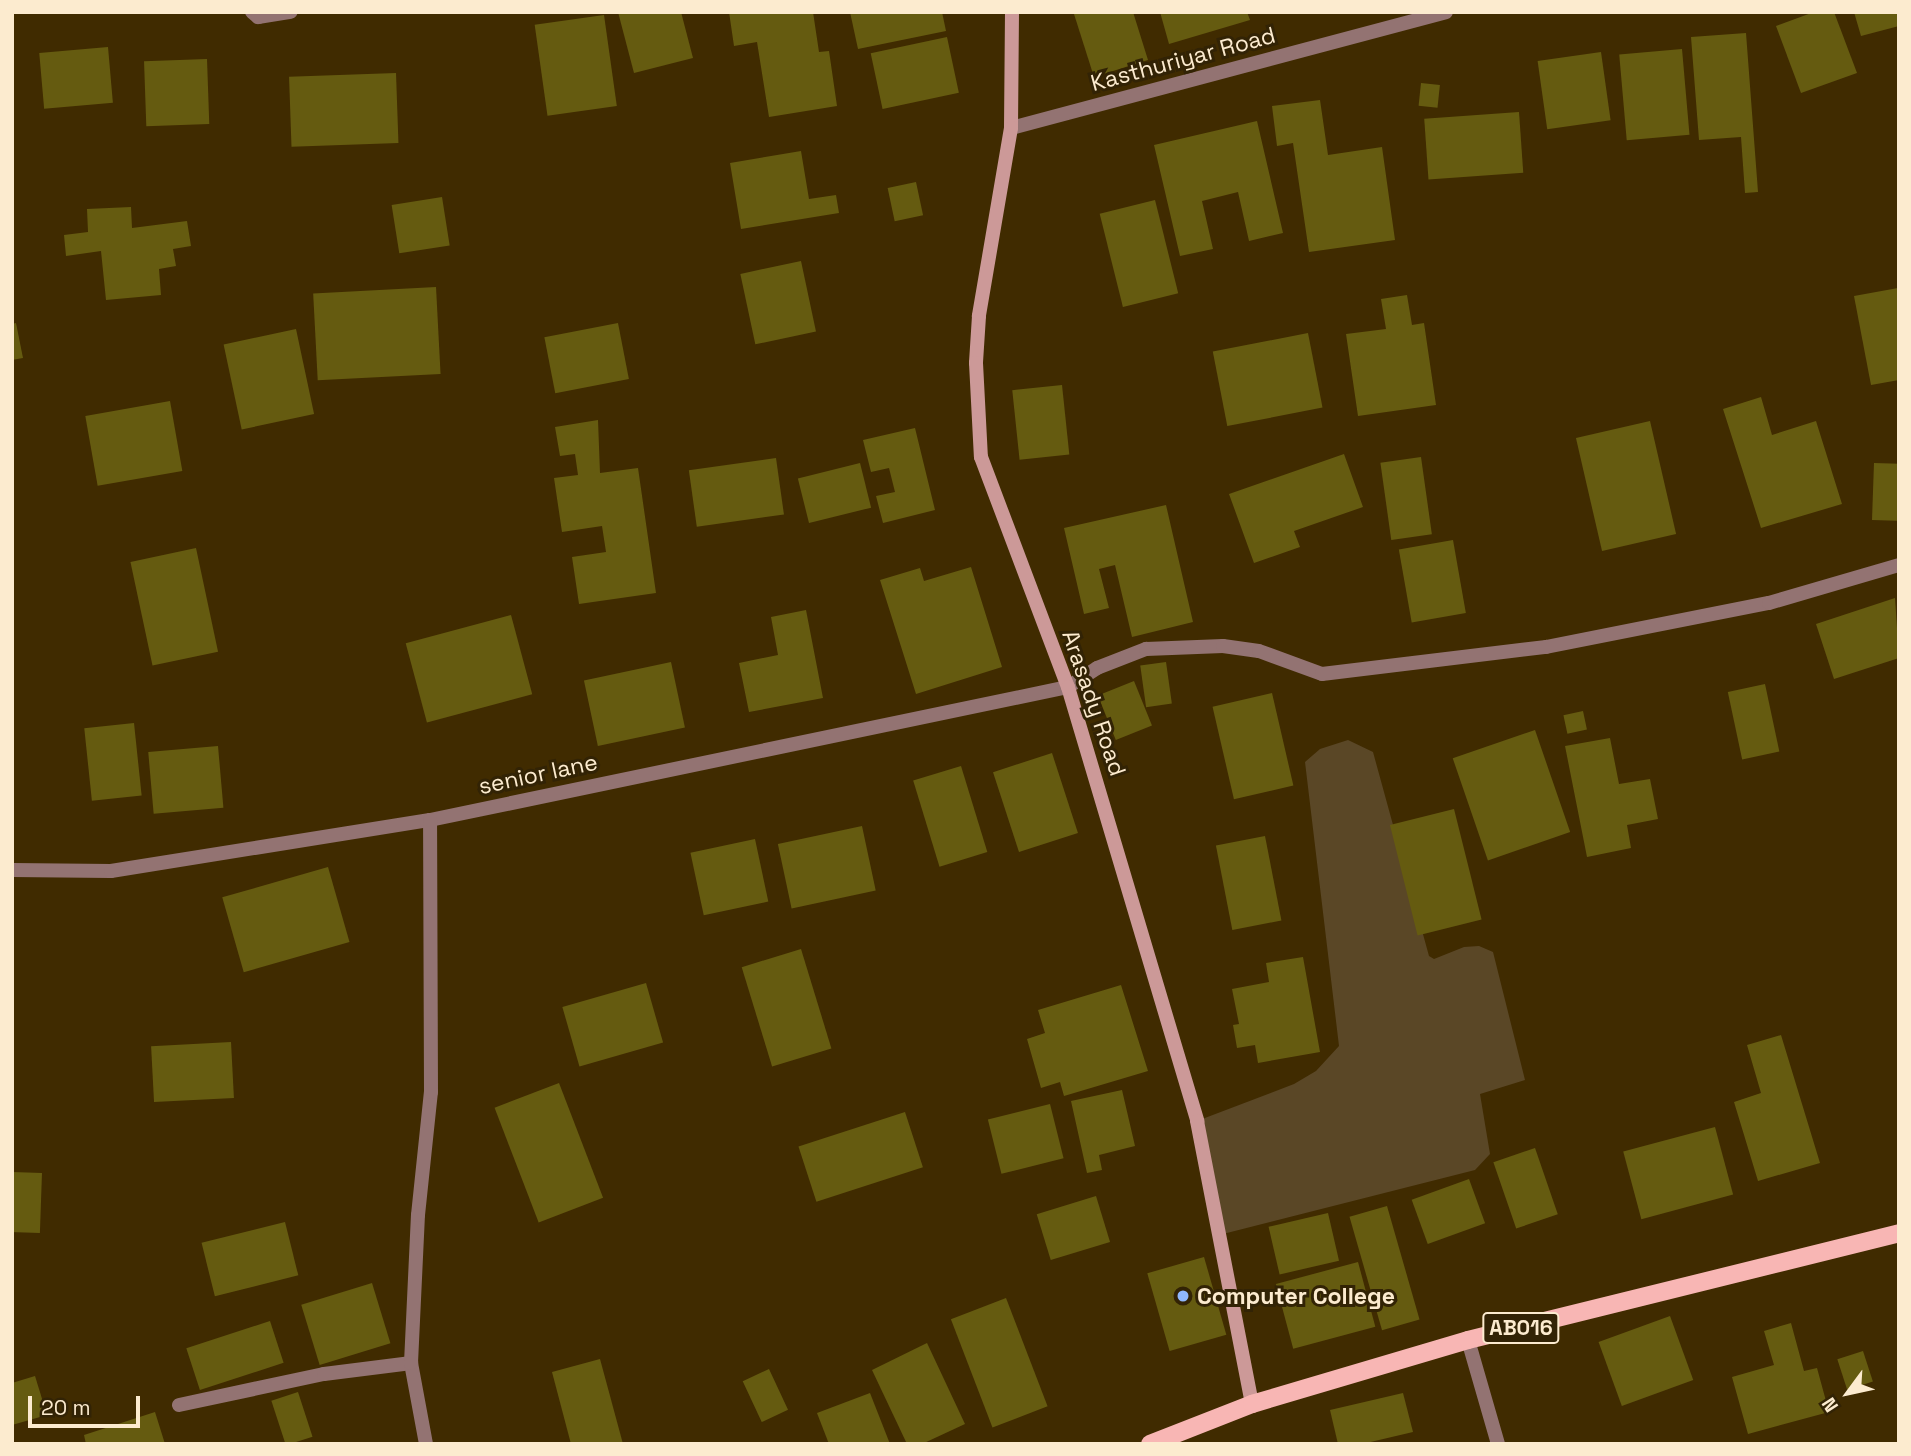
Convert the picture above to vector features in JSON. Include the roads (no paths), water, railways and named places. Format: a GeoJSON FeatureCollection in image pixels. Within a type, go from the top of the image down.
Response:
{"type":"FeatureCollection","features":[{"type":"Feature","properties":{"kind":"main road","name":"Arasady Road"},"geometry":{"type":"LineString","coordinates":[[1012,12],[1011,128],[979,316],[974,389],[980,444],[999,515],[1068,687],[1198,1121],[1252,1404]]}},
{"type":"Feature","properties":{"kind":"main road","name":"AB016"},"geometry":{"type":"LineString","coordinates":[[1150,1444],[1252,1404],[1468,1340],[1898,1235]]}},
{"type":"Feature","properties":{"kind":"street"},"geometry":{"type":"LineString","coordinates":[[252,12],[258,17],[291,12]]}},
{"type":"Feature","properties":{"kind":"street","name":"Kasthuriyar Road"},"geometry":{"type":"LineString","coordinates":[[1011,128],[1446,12]]}},
{"type":"Feature","properties":{"kind":"street","name":"senior lane"},"geometry":{"type":"LineString","coordinates":[[12,870],[111,871],[430,820],[1068,687],[1131,653],[1189,645],[1259,651],[1322,674],[1546,647],[1769,603],[1899,565]]}},
{"type":"Feature","properties":{"kind":"street"},"geometry":{"type":"LineString","coordinates":[[426,1444],[411,1363],[418,1215],[431,1092],[430,820]]}},
{"type":"Feature","properties":{"kind":"street"},"geometry":{"type":"LineString","coordinates":[[1468,1340],[1498,1444]]}},
{"type":"Feature","properties":{"kind":"street"},"geometry":{"type":"LineString","coordinates":[[179,1405],[324,1374],[411,1363]]}},
{"type":"Feature","properties":{"kind":"place","name":"Computer College"},"geometry":{"type":"Point","coordinates":[1183,1296]}}]}
